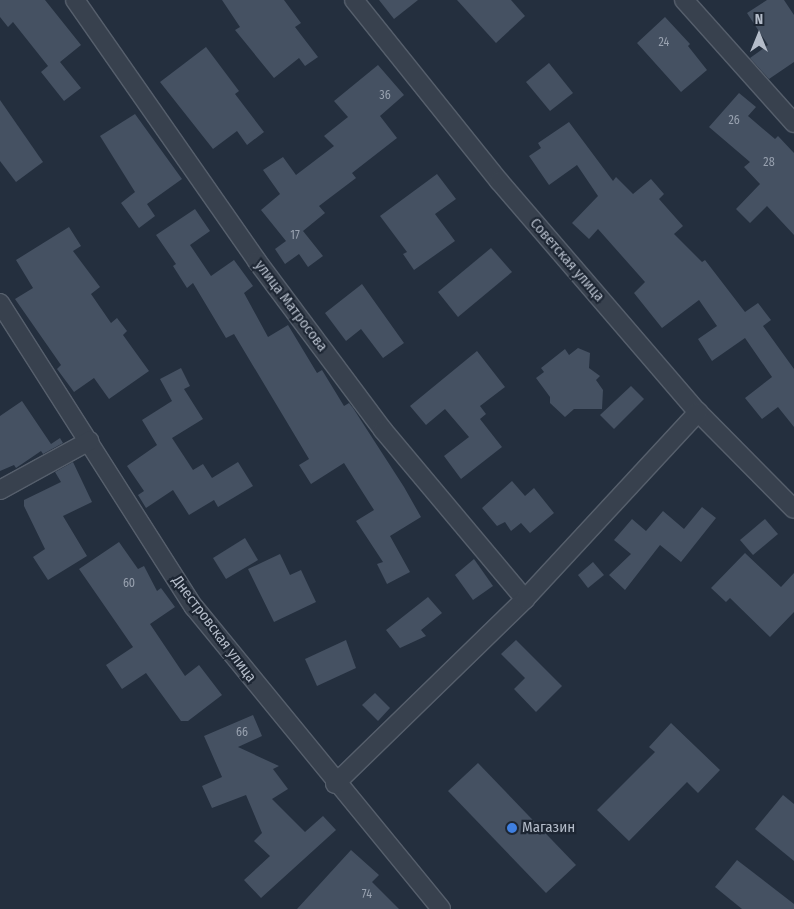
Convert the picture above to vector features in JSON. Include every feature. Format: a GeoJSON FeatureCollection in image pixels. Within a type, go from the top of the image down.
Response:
{"type":"FeatureCollection","features":[{"type":"Feature","properties":{"kind":"street","name":"улица Матросова"},"geometry":{"type":"LineString","coordinates":[[75,0],[257,260],[382,430],[525,599]]}},
{"type":"Feature","properties":{"kind":"street","name":"Советская улица"},"geometry":{"type":"LineString","coordinates":[[354,0],[499,181],[698,412],[794,509]]}},
{"type":"Feature","properties":{"kind":"street"},"geometry":{"type":"LineString","coordinates":[[684,0],[794,123]]}},
{"type":"Feature","properties":{"kind":"street","name":"Днестровская улица"},"geometry":{"type":"LineString","coordinates":[[0,303],[194,607],[335,784],[441,909]]}},
{"type":"Feature","properties":{"kind":"street"},"geometry":{"type":"LineString","coordinates":[[335,784],[525,599],[698,412]]}},
{"type":"Feature","properties":{"kind":"street"},"geometry":{"type":"LineString","coordinates":[[0,490],[89,441]]}},
{"type":"Feature","properties":{"kind":"building"},"geometry":{"type":"Polygon","coordinates":[[[0,0],[45,0],[81,45],[60,62],[81,88],[64,101],[41,72],[48,66],[13,22],[8,27],[0,17],[0,0]]]}},
{"type":"Feature","properties":{"kind":"building"},"geometry":{"type":"Polygon","coordinates":[[[222,0],[284,0],[301,23],[295,27],[318,57],[305,66],[299,58],[274,78],[235,30],[240,27],[222,0]]]}},
{"type":"Feature","properties":{"kind":"building"},"geometry":{"type":"Polygon","coordinates":[[[379,0],[418,0],[394,19],[379,0]]]}},
{"type":"Feature","properties":{"kind":"building"},"geometry":{"type":"Polygon","coordinates":[[[457,0],[511,0],[525,16],[496,43],[457,0]]]}},
{"type":"Feature","properties":{"kind":"building"},"geometry":{"type":"Polygon","coordinates":[[[767,0],[784,0],[794,15],[794,62],[769,79],[750,58],[768,45],[747,13],[767,0]]]}},
{"type":"Feature","properties":{"kind":"building"},"geometry":{"type":"Polygon","coordinates":[[[665,17],[690,44],[688,46],[707,70],[681,92],[637,43],[665,17]]]}},
{"type":"Feature","properties":{"kind":"building"},"geometry":{"type":"Polygon","coordinates":[[[206,47],[239,91],[235,94],[264,132],[247,145],[237,131],[213,149],[160,82],[206,47]]]}},
{"type":"Feature","properties":{"kind":"building"},"geometry":{"type":"Polygon","coordinates":[[[549,63],[573,93],[550,111],[526,82],[549,63]]]}},
{"type":"Feature","properties":{"kind":"building"},"geometry":{"type":"Polygon","coordinates":[[[378,65],[404,95],[380,116],[397,138],[352,173],[356,178],[319,206],[325,213],[303,231],[323,256],[308,267],[299,254],[285,264],[275,249],[286,241],[261,210],[280,194],[263,170],[283,157],[296,175],[334,146],[324,136],[348,117],[334,101],[378,65]]]}},
{"type":"Feature","properties":{"kind":"building"},"geometry":{"type":"Polygon","coordinates":[[[739,93],[756,107],[748,116],[775,139],[778,136],[794,153],[794,235],[767,206],[750,223],[736,209],[760,184],[744,167],[750,162],[709,127],[739,93]]]}},
{"type":"Feature","properties":{"kind":"building"},"geometry":{"type":"Polygon","coordinates":[[[0,100],[43,162],[16,182],[0,161],[0,100]]]}},
{"type":"Feature","properties":{"kind":"building"},"geometry":{"type":"Polygon","coordinates":[[[135,114],[182,179],[147,204],[155,216],[139,228],[121,203],[135,192],[100,136],[135,114]]]}},
{"type":"Feature","properties":{"kind":"building"},"geometry":{"type":"Polygon","coordinates":[[[569,122],[613,181],[616,177],[633,194],[651,179],[664,194],[659,199],[683,226],[674,234],[702,262],[705,260],[745,312],[758,303],[771,320],[763,326],[794,369],[794,427],[778,407],[762,419],[745,398],[772,377],[745,338],[712,361],[698,339],[717,326],[699,300],[662,328],[634,293],[645,282],[598,229],[589,239],[572,223],[598,196],[577,165],[549,185],[529,156],[541,148],[538,143],[569,122]]]}},
{"type":"Feature","properties":{"kind":"building"},"geometry":{"type":"Polygon","coordinates":[[[437,174],[456,199],[435,214],[455,241],[414,270],[403,254],[407,252],[380,216],[437,174]]]}},
{"type":"Feature","properties":{"kind":"building"},"geometry":{"type":"Polygon","coordinates":[[[195,209],[210,231],[190,245],[211,276],[234,260],[253,286],[244,293],[268,337],[288,325],[317,373],[322,370],[344,406],[349,403],[353,408],[404,487],[421,517],[390,536],[410,572],[387,584],[377,564],[383,562],[356,521],[374,510],[344,463],[311,484],[299,465],[309,459],[234,334],[226,338],[193,283],[187,288],[173,266],[176,264],[156,235],[195,209]]]}},
{"type":"Feature","properties":{"kind":"building"},"geometry":{"type":"Polygon","coordinates":[[[69,227],[81,246],[73,251],[100,287],[91,294],[111,323],[117,318],[127,331],[123,335],[149,371],[109,399],[94,378],[74,392],[57,369],[61,365],[15,299],[33,288],[16,260],[69,227]]]}},
{"type":"Feature","properties":{"kind":"building"},"geometry":{"type":"Polygon","coordinates":[[[491,248],[512,272],[458,317],[438,292],[491,248]]]}},
{"type":"Feature","properties":{"kind":"building"},"geometry":{"type":"Polygon","coordinates":[[[362,284],[404,343],[383,358],[361,329],[346,341],[325,313],[362,284]]]}},
{"type":"Feature","properties":{"kind":"building"},"geometry":{"type":"Polygon","coordinates":[[[578,348],[590,353],[589,368],[600,376],[596,380],[603,390],[602,409],[574,409],[565,417],[550,403],[550,397],[536,378],[544,372],[541,368],[565,349],[569,355],[578,348]]]}},
{"type":"Feature","properties":{"kind":"building"},"geometry":{"type":"Polygon","coordinates":[[[477,351],[505,387],[480,406],[486,414],[480,419],[502,447],[461,479],[444,456],[469,437],[445,409],[426,425],[410,406],[477,351]]]}},
{"type":"Feature","properties":{"kind":"building"},"geometry":{"type":"Polygon","coordinates":[[[181,368],[190,386],[184,389],[203,419],[172,438],[193,470],[203,464],[212,478],[238,462],[253,486],[218,507],[214,500],[189,515],[173,490],[146,508],[138,495],[144,491],[127,466],[157,445],[142,420],[172,401],[160,379],[181,368]]]}},
{"type":"Feature","properties":{"kind":"building"},"geometry":{"type":"Polygon","coordinates":[[[631,386],[644,399],[614,429],[600,415],[631,386]]]}},
{"type":"Feature","properties":{"kind":"building"},"geometry":{"type":"Polygon","coordinates":[[[22,401],[51,444],[60,438],[63,443],[43,454],[41,451],[16,468],[14,465],[0,471],[0,416],[22,401]]]}},
{"type":"Feature","properties":{"kind":"building"},"geometry":{"type":"Polygon","coordinates":[[[73,462],[92,502],[63,516],[87,556],[48,580],[33,557],[45,549],[24,506],[24,500],[61,482],[55,472],[73,462]]]}},
{"type":"Feature","properties":{"kind":"building"},"geometry":{"type":"Polygon","coordinates":[[[512,481],[525,496],[534,488],[554,513],[530,533],[521,523],[511,531],[505,522],[497,526],[482,508],[512,481]]]}},
{"type":"Feature","properties":{"kind":"building"},"geometry":{"type":"Polygon","coordinates":[[[702,507],[716,518],[681,562],[660,545],[625,590],[609,575],[631,554],[614,540],[632,519],[646,531],[663,511],[684,529],[702,507]]]}},
{"type":"Feature","properties":{"kind":"building"},"geometry":{"type":"Polygon","coordinates":[[[765,519],[778,534],[753,555],[740,540],[765,519]]]}},
{"type":"Feature","properties":{"kind":"building"},"geometry":{"type":"Polygon","coordinates":[[[245,538],[258,560],[226,579],[213,558],[245,538]]]}},
{"type":"Feature","properties":{"kind":"building"},"geometry":{"type":"Polygon","coordinates":[[[119,542],[138,569],[144,566],[157,591],[161,588],[175,607],[150,624],[185,676],[199,665],[222,695],[188,721],[181,721],[146,673],[122,689],[106,665],[133,647],[79,569],[119,542]]]}},
{"type":"Feature","properties":{"kind":"building"},"geometry":{"type":"Polygon","coordinates":[[[745,553],[781,587],[794,573],[794,612],[770,637],[730,598],[726,602],[711,588],[745,553]]]}},
{"type":"Feature","properties":{"kind":"building"},"geometry":{"type":"Polygon","coordinates":[[[280,554],[290,575],[301,570],[316,602],[274,622],[248,569],[280,554]]]}},
{"type":"Feature","properties":{"kind":"building"},"geometry":{"type":"Polygon","coordinates":[[[474,559],[493,586],[473,600],[455,575],[474,559]]]}},
{"type":"Feature","properties":{"kind":"building"},"geometry":{"type":"Polygon","coordinates":[[[593,562],[604,575],[588,588],[578,575],[593,562]]]}},
{"type":"Feature","properties":{"kind":"building"},"geometry":{"type":"Polygon","coordinates":[[[428,597],[442,613],[421,630],[426,636],[400,648],[386,630],[428,597]]]}},
{"type":"Feature","properties":{"kind":"building"},"geometry":{"type":"Polygon","coordinates":[[[346,640],[356,668],[317,686],[305,659],[346,640]]]}},
{"type":"Feature","properties":{"kind":"building"},"geometry":{"type":"Polygon","coordinates":[[[516,640],[562,686],[536,712],[514,689],[525,678],[501,654],[516,640]]]}},
{"type":"Feature","properties":{"kind":"building"},"geometry":{"type":"Polygon","coordinates":[[[375,693],[390,708],[378,721],[362,705],[375,693]]]}},
{"type":"Feature","properties":{"kind":"building"},"geometry":{"type":"Polygon","coordinates":[[[253,715],[262,736],[238,747],[279,766],[273,769],[288,789],[272,799],[305,832],[323,816],[336,830],[261,898],[244,880],[270,856],[254,841],[262,833],[246,795],[212,808],[202,786],[222,777],[204,736],[253,715]]]}},
{"type":"Feature","properties":{"kind":"building"},"geometry":{"type":"Polygon","coordinates":[[[671,723],[720,770],[698,793],[687,782],[629,841],[597,810],[655,752],[649,747],[671,723]]]}},
{"type":"Feature","properties":{"kind":"building","name":"Магазин"},"geometry":{"type":"Polygon","coordinates":[[[478,763],[576,865],[546,893],[448,791],[478,763]]]}},
{"type":"Feature","properties":{"kind":"building"},"geometry":{"type":"Polygon","coordinates":[[[783,795],[794,804],[794,861],[755,829],[783,795]]]}},
{"type":"Feature","properties":{"kind":"building"},"geometry":{"type":"Polygon","coordinates":[[[351,850],[379,875],[372,882],[399,909],[297,909],[351,850]]]}},
{"type":"Feature","properties":{"kind":"building"},"geometry":{"type":"Polygon","coordinates":[[[737,860],[794,904],[794,909],[742,909],[715,887],[737,860]]]}},
{"type":"Feature","properties":{"kind":"place","name":"Магазин"},"geometry":{"type":"Point","coordinates":[512,828]}}]}
